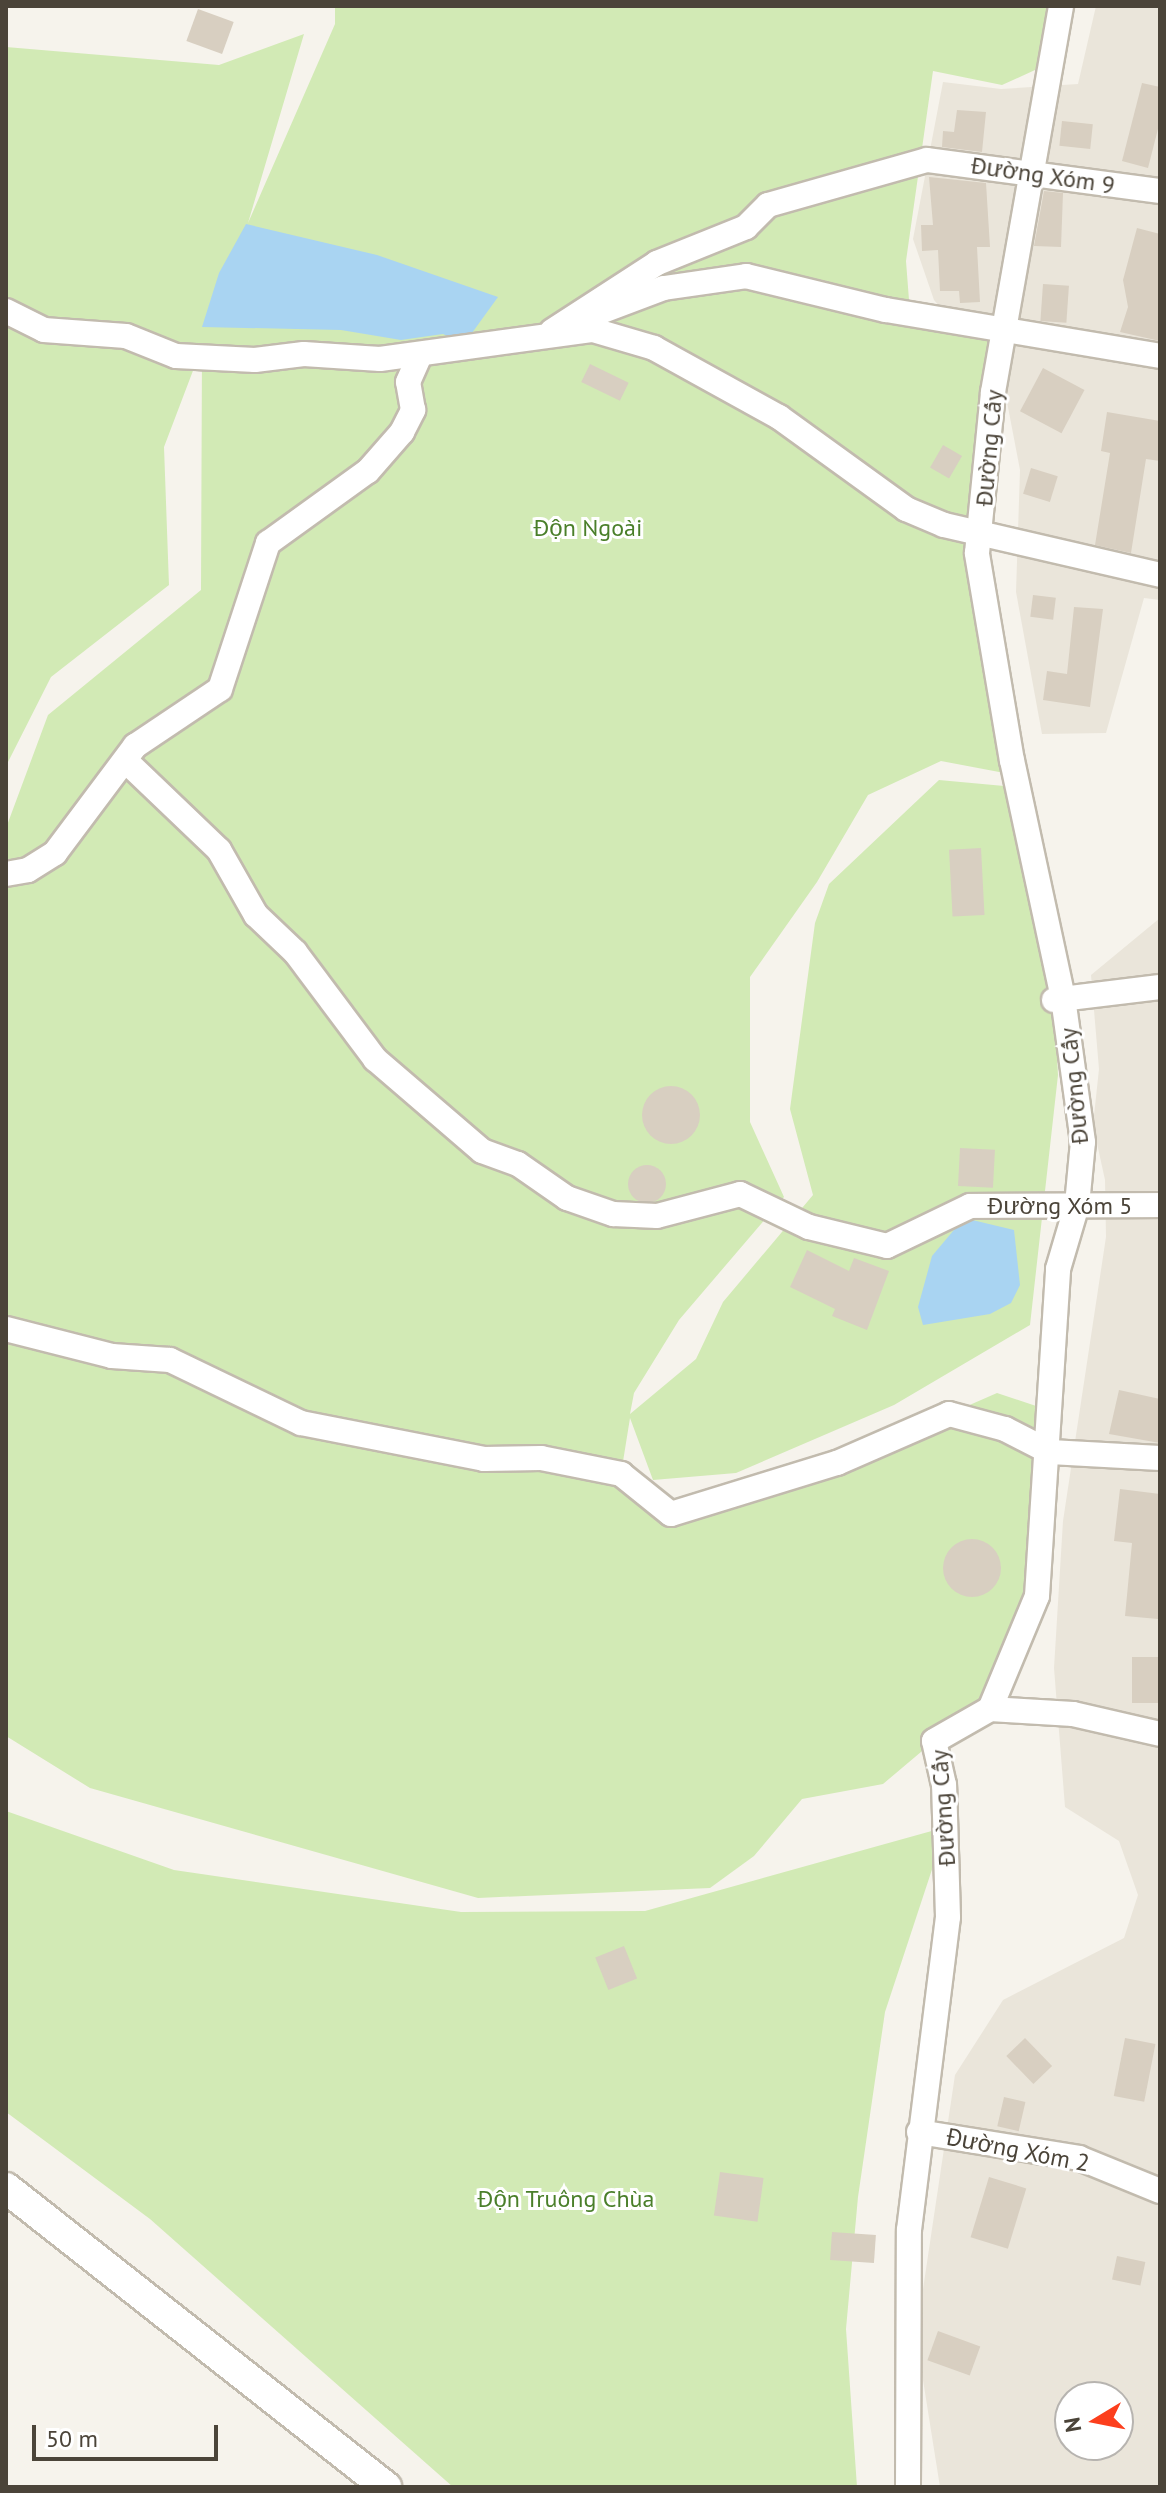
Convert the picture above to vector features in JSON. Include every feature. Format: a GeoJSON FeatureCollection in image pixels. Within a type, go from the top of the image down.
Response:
{"type":"FeatureCollection","features":[{"type":"Feature","properties":{"kind":"street","name":"Đường Cấy"},"geometry":{"type":"LineString","coordinates":[[919,2132],[930,2088],[948,1917],[944,1785],[934,1741],[990,1709],[1037,1596],[1050,1452],[1058,1269],[1077,1205],[1083,1142],[1059,999],[992,656],[977,553],[1004,326],[1027,172],[1061,6]]}},
{"type":"Feature","properties":{"kind":"street","name":"Đường Xóm 9"},"geometry":{"type":"LineString","coordinates":[[552,331],[657,263],[746,227],[768,205],[927,160],[1160,191]]}},
{"type":"Feature","properties":{"kind":"street"},"geometry":{"type":"LineString","coordinates":[[552,331],[664,288],[746,276],[886,310],[1004,326],[1160,356]]}},
{"type":"Feature","properties":{"kind":"street"},"geometry":{"type":"LineString","coordinates":[[6,311],[44,330],[126,336],[176,356],[420,355],[552,331],[593,330],[654,348],[779,417],[906,509],[981,534],[1160,575]]}},
{"type":"Feature","properties":{"kind":"street"},"geometry":{"type":"LineString","coordinates":[[6,874],[28,870],[55,853],[74,820],[128,763],[135,746],[220,689],[268,543],[368,471],[402,432],[413,410],[408,382],[420,355]]}},
{"type":"Feature","properties":{"kind":"street","name":"Đường Xóm 5"},"geometry":{"type":"LineString","coordinates":[[128,763],[219,850],[256,915],[295,952],[375,1059],[482,1151],[518,1164],[567,1198],[613,1214],[657,1216],[740,1194],[809,1227],[887,1246],[970,1206],[1160,1205]]}},
{"type":"Feature","properties":{"kind":"street"},"geometry":{"type":"LineString","coordinates":[[1059,999],[1160,987]]}},
{"type":"Feature","properties":{"kind":"street"},"geometry":{"type":"LineString","coordinates":[[6,1329],[112,1356],[170,1360],[301,1423],[484,1459],[541,1458],[621,1474],[671,1514],[837,1463],[949,1414],[1005,1429],[1050,1452],[1160,1458]]}},
{"type":"Feature","properties":{"kind":"street"},"geometry":{"type":"LineString","coordinates":[[990,1709],[1073,1714],[1160,1734]]}},
{"type":"Feature","properties":{"kind":"street"},"geometry":{"type":"LineString","coordinates":[[908,2487],[905,2301],[919,2132]]}},
{"type":"Feature","properties":{"kind":"street","name":"Đường Xóm 2"},"geometry":{"type":"LineString","coordinates":[[919,2132],[1079,2158],[1160,2191]]}},
{"type":"Feature","properties":{"kind":"street"},"geometry":{"type":"LineString","coordinates":[[6,2188],[386,2487]]}},
{"type":"Feature","properties":{"kind":"shaded area"},"geometry":{"type":"Polygon","coordinates":[[[1096,6],[1160,6],[1160,600],[1144,598],[1106,733],[1042,734],[1016,592],[1020,470],[1003,381],[934,300],[913,239],[943,82],[1001,89],[1078,84],[1096,6]]]}},
{"type":"Feature","properties":{"kind":"shaded area"},"geometry":{"type":"Polygon","coordinates":[[[1160,918],[1160,2487],[940,2487],[916,2336],[955,2075],[1003,2000],[1124,1938],[1138,1895],[1119,1841],[1065,1807],[1054,1668],[1063,1521],[1106,1237],[1105,1180],[1093,1125],[1099,1069],[1091,975],[1160,918]]]}},
{"type":"Feature","properties":{"kind":"green space","name":"Độn Ngoài"},"geometry":{"type":"Polygon","coordinates":[[[335,6],[1061,6],[1035,70],[1002,85],[933,71],[906,261],[910,313],[1004,326],[977,553],[1015,775],[941,761],[868,795],[817,882],[750,977],[750,1122],[784,1197],[679,1320],[634,1393],[630,1414],[696,1359],[723,1302],[813,1195],[790,1109],[815,923],[829,884],[939,780],[1015,787],[1050,934],[1058,1075],[1030,1325],[894,1405],[736,1473],[653,1480],[630,1418],[621,1474],[671,1514],[837,1463],[997,1393],[1048,1410],[1037,1596],[990,1709],[934,1741],[883,1784],[802,1799],[754,1856],[710,1888],[478,1898],[90,1788],[6,1736],[6,828],[48,715],[201,590],[202,347],[164,447],[169,585],[51,677],[6,766],[6,47],[219,65],[304,34],[248,223],[335,24],[335,6]]]}},
{"type":"Feature","properties":{"kind":"green space","name":"Độn Truông Chùa"},"geometry":{"type":"Polygon","coordinates":[[[6,1811],[174,1870],[461,1912],[645,1911],[946,1827],[885,2012],[858,2197],[846,2329],[857,2487],[453,2487],[150,2219],[6,2112],[6,1811]]]}},
{"type":"Feature","properties":{"kind":"water"},"geometry":{"type":"Polygon","coordinates":[[[246,224],[377,255],[498,297],[464,344],[443,334],[401,340],[341,330],[202,327],[219,273],[246,224]]]}},
{"type":"Feature","properties":{"kind":"water"},"geometry":{"type":"Polygon","coordinates":[[[964,1218],[1014,1230],[1020,1285],[1011,1303],[990,1314],[923,1325],[918,1307],[932,1256],[964,1218]]]}},
{"type":"Feature","properties":{"kind":"building"},"geometry":{"type":"Polygon","coordinates":[[[198,9],[234,22],[222,54],[186,41],[198,9]]]}},
{"type":"Feature","properties":{"kind":"building"},"geometry":{"type":"Polygon","coordinates":[[[1142,83],[1160,87],[1160,121],[1148,168],[1122,161],[1142,83]]]}},
{"type":"Feature","properties":{"kind":"building"},"geometry":{"type":"Polygon","coordinates":[[[957,110],[986,112],[982,152],[942,147],[943,131],[954,132],[957,110]]]}},
{"type":"Feature","properties":{"kind":"building"},"geometry":{"type":"Polygon","coordinates":[[[1062,121],[1093,124],[1090,149],[1059,146],[1062,121]]]}},
{"type":"Feature","properties":{"kind":"building"},"geometry":{"type":"Polygon","coordinates":[[[929,177],[986,183],[990,247],[977,247],[980,302],[960,303],[959,291],[940,291],[938,250],[922,251],[921,225],[933,225],[929,177]]]}},
{"type":"Feature","properties":{"kind":"building"},"geometry":{"type":"Polygon","coordinates":[[[1044,191],[1063,193],[1061,247],[1034,246],[1044,191]]]}},
{"type":"Feature","properties":{"kind":"building"},"geometry":{"type":"Polygon","coordinates":[[[1137,228],[1160,234],[1160,341],[1120,332],[1128,307],[1123,280],[1137,228]]]}},
{"type":"Feature","properties":{"kind":"building"},"geometry":{"type":"Polygon","coordinates":[[[1043,284],[1069,286],[1066,323],[1040,321],[1043,284]]]}},
{"type":"Feature","properties":{"kind":"building"},"geometry":{"type":"Polygon","coordinates":[[[590,364],[629,383],[620,401],[581,382],[590,364]]]}},
{"type":"Feature","properties":{"kind":"building"},"geometry":{"type":"Polygon","coordinates":[[[1043,368],[1084,390],[1061,433],[1020,411],[1043,368]]]}},
{"type":"Feature","properties":{"kind":"building"},"geometry":{"type":"Polygon","coordinates":[[[1107,412],[1160,421],[1160,461],[1146,459],[1131,553],[1095,545],[1110,453],[1101,451],[1107,412]]]}},
{"type":"Feature","properties":{"kind":"building"},"geometry":{"type":"Polygon","coordinates":[[[943,445],[962,456],[949,479],[930,468],[943,445]]]}},
{"type":"Feature","properties":{"kind":"building"},"geometry":{"type":"Polygon","coordinates":[[[1031,468],[1058,476],[1050,502],[1023,494],[1031,468]]]}},
{"type":"Feature","properties":{"kind":"building"},"geometry":{"type":"Polygon","coordinates":[[[1033,595],[1056,598],[1053,620],[1030,617],[1033,595]]]}},
{"type":"Feature","properties":{"kind":"building"},"geometry":{"type":"Polygon","coordinates":[[[1074,607],[1103,609],[1090,707],[1043,700],[1047,671],[1067,674],[1074,607]]]}},
{"type":"Feature","properties":{"kind":"building"},"geometry":{"type":"Polygon","coordinates":[[[981,848],[985,915],[953,917],[949,850],[981,848]]]}},
{"type":"Feature","properties":{"kind":"building"},"geometry":{"type":"Polygon","coordinates":[[[671,1086],[682,1088],[691,1095],[698,1104],[698,1126],[691,1135],[682,1142],[671,1144],[660,1142],[651,1135],[644,1126],[642,1115],[644,1104],[651,1095],[660,1088],[671,1086]]]}},
{"type":"Feature","properties":{"kind":"building"},"geometry":{"type":"Polygon","coordinates":[[[960,1148],[995,1150],[993,1188],[958,1186],[960,1148]]]}},
{"type":"Feature","properties":{"kind":"building"},"geometry":{"type":"Polygon","coordinates":[[[647,1165],[660,1171],[666,1184],[660,1197],[647,1203],[634,1197],[628,1184],[634,1171],[647,1165]]]}},
{"type":"Feature","properties":{"kind":"building"},"geometry":{"type":"Polygon","coordinates":[[[807,1250],[849,1271],[854,1258],[889,1271],[867,1330],[832,1316],[835,1309],[790,1287],[807,1250]]]}},
{"type":"Feature","properties":{"kind":"building"},"geometry":{"type":"Polygon","coordinates":[[[1119,1390],[1160,1399],[1160,1443],[1109,1434],[1119,1390]]]}},
{"type":"Feature","properties":{"kind":"building"},"geometry":{"type":"Polygon","coordinates":[[[1120,1489],[1160,1494],[1158,1619],[1125,1616],[1132,1543],[1114,1541],[1120,1489]]]}},
{"type":"Feature","properties":{"kind":"building"},"geometry":{"type":"Polygon","coordinates":[[[972,1539],[993,1547],[1001,1568],[993,1589],[972,1597],[951,1589],[943,1568],[951,1547],[972,1539]]]}},
{"type":"Feature","properties":{"kind":"building"},"geometry":{"type":"Polygon","coordinates":[[[1132,1657],[1160,1657],[1160,1703],[1132,1703],[1132,1657]]]}},
{"type":"Feature","properties":{"kind":"building"},"geometry":{"type":"Polygon","coordinates":[[[624,1946],[637,1978],[608,1990],[595,1958],[624,1946]]]}},
{"type":"Feature","properties":{"kind":"building"},"geometry":{"type":"Polygon","coordinates":[[[1025,2038],[1052,2066],[1033,2084],[1006,2056],[1025,2038]]]}},
{"type":"Feature","properties":{"kind":"building"},"geometry":{"type":"Polygon","coordinates":[[[1125,2038],[1155,2044],[1144,2102],[1114,2096],[1125,2038]]]}},
{"type":"Feature","properties":{"kind":"building"},"geometry":{"type":"Polygon","coordinates":[[[1004,2097],[1025,2102],[1019,2131],[997,2126],[1004,2097]]]}},
{"type":"Feature","properties":{"kind":"building"},"geometry":{"type":"Polygon","coordinates":[[[720,2172],[764,2178],[757,2222],[714,2216],[720,2172]]]}},
{"type":"Feature","properties":{"kind":"building"},"geometry":{"type":"Polygon","coordinates":[[[989,2177],[1026,2188],[1008,2249],[971,2237],[989,2177]]]}},
{"type":"Feature","properties":{"kind":"building"},"geometry":{"type":"Polygon","coordinates":[[[832,2232],[876,2235],[874,2263],[830,2260],[832,2232]]]}},
{"type":"Feature","properties":{"kind":"building"},"geometry":{"type":"Polygon","coordinates":[[[1117,2256],[1145,2262],[1140,2286],[1112,2279],[1117,2256]]]}},
{"type":"Feature","properties":{"kind":"building"},"geometry":{"type":"Polygon","coordinates":[[[938,2331],[980,2346],[970,2376],[927,2360],[938,2331]]]}}]}
